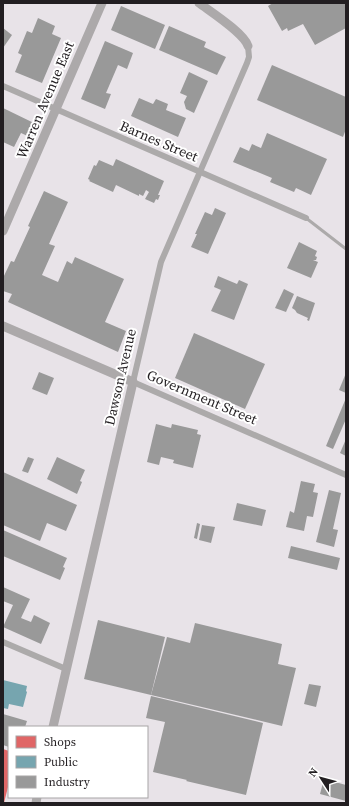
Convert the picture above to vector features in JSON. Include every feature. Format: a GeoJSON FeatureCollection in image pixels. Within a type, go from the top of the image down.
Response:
{"type":"FeatureCollection","features":[{"type":"Feature","properties":{"kind":"street","name":"Warren Avenue East"},"geometry":{"type":"LineString","coordinates":[[3,231],[57,110],[102,3]]}},
{"type":"Feature","properties":{"kind":"street"},"geometry":{"type":"LineString","coordinates":[[199,3],[238,33],[248,46]]}},
{"type":"Feature","properties":{"kind":"street","name":"Dawson Avenue"},"geometry":{"type":"LineString","coordinates":[[53,726],[161,262],[247,63],[249,57],[248,46]]}},
{"type":"Feature","properties":{"kind":"street","name":"Barnes Street"},"geometry":{"type":"LineString","coordinates":[[3,86],[306,218]]}},
{"type":"Feature","properties":{"kind":"street","name":"Government Street"},"geometry":{"type":"LineString","coordinates":[[3,326],[346,475]]}},
{"type":"Feature","properties":{"kind":"street"},"geometry":{"type":"LineString","coordinates":[[3,642],[66,669]]}},
{"type":"Feature","properties":{"kind":"lane"},"geometry":{"type":"LineString","coordinates":[[306,218],[346,249]]}},
{"type":"Feature","properties":{"kind":"building: Shops"},"geometry":{"type":"Polygon","coordinates":[[[3,749],[8,751],[8,787],[3,803],[3,749]]]}},
{"type":"Feature","properties":{"kind":"building: Public"},"geometry":{"type":"Polygon","coordinates":[[[3,680],[27,686],[23,707],[9,704],[8,709],[3,708],[3,680]]]}},
{"type":"Feature","properties":{"kind":"building: Industry"},"geometry":{"type":"Polygon","coordinates":[[[273,3],[346,3],[346,28],[315,45],[303,24],[288,31],[287,28],[282,31],[268,6],[273,3]]]}},
{"type":"Feature","properties":{"kind":"building: Industry"},"geometry":{"type":"Polygon","coordinates":[[[121,6],[165,25],[155,49],[111,30],[121,6]]]}},
{"type":"Feature","properties":{"kind":"building: Industry"},"geometry":{"type":"Polygon","coordinates":[[[38,18],[55,26],[52,34],[61,38],[42,83],[15,72],[22,55],[18,53],[27,31],[32,33],[38,18]]]}},
{"type":"Feature","properties":{"kind":"building: Industry"},"geometry":{"type":"Polygon","coordinates":[[[169,26],[206,42],[204,47],[226,57],[217,75],[159,50],[169,26]]]}},
{"type":"Feature","properties":{"kind":"building: Industry"},"geometry":{"type":"Polygon","coordinates":[[[3,28],[12,35],[3,48],[3,28]]]}},
{"type":"Feature","properties":{"kind":"building: Industry"},"geometry":{"type":"Polygon","coordinates":[[[105,41],[133,53],[127,69],[118,65],[106,93],[111,94],[105,109],[81,99],[105,41]]]}},
{"type":"Feature","properties":{"kind":"building: Industry"},"geometry":{"type":"Polygon","coordinates":[[[272,65],[346,97],[346,129],[343,137],[257,100],[272,65]]]}},
{"type":"Feature","properties":{"kind":"building: Industry"},"geometry":{"type":"Polygon","coordinates":[[[189,72],[208,81],[194,113],[186,109],[184,102],[187,96],[180,93],[189,72]]]}},
{"type":"Feature","properties":{"kind":"building: Industry"},"geometry":{"type":"Polygon","coordinates":[[[139,98],[153,104],[156,99],[168,104],[166,110],[186,118],[178,137],[131,116],[139,98]]]}},
{"type":"Feature","properties":{"kind":"building: Industry"},"geometry":{"type":"Polygon","coordinates":[[[3,108],[38,125],[32,138],[21,133],[14,147],[3,142],[3,108]]]}},
{"type":"Feature","properties":{"kind":"building: Industry"},"geometry":{"type":"Polygon","coordinates":[[[267,133],[327,159],[311,195],[296,188],[294,192],[270,182],[272,178],[233,162],[240,147],[249,151],[252,144],[261,148],[267,133]]]}},
{"type":"Feature","properties":{"kind":"building: Industry"},"geometry":{"type":"Polygon","coordinates":[[[116,159],[164,181],[158,195],[160,195],[158,200],[156,199],[154,203],[145,199],[149,192],[146,190],[143,196],[139,194],[139,196],[116,185],[113,192],[89,181],[90,180],[88,179],[94,165],[96,166],[99,160],[113,166],[116,159]]]}},
{"type":"Feature","properties":{"kind":"building: Industry"},"geometry":{"type":"Polygon","coordinates":[[[44,191],[68,202],[49,244],[55,246],[42,275],[58,282],[67,261],[72,264],[75,257],[124,279],[105,322],[126,331],[118,352],[8,302],[12,294],[3,291],[3,278],[11,261],[14,262],[44,191]]]}},
{"type":"Feature","properties":{"kind":"building: Industry"},"geometry":{"type":"Polygon","coordinates":[[[215,208],[226,213],[208,254],[191,247],[205,212],[212,215],[215,208]]]}},
{"type":"Feature","properties":{"kind":"building: Industry"},"geometry":{"type":"Polygon","coordinates":[[[299,242],[317,251],[315,256],[317,257],[316,260],[313,260],[318,262],[311,278],[287,268],[299,242]]]}},
{"type":"Feature","properties":{"kind":"building: Industry"},"geometry":{"type":"Polygon","coordinates":[[[218,276],[237,284],[239,280],[248,284],[234,320],[211,311],[221,290],[214,287],[218,276]]]}},
{"type":"Feature","properties":{"kind":"building: Industry"},"geometry":{"type":"Polygon","coordinates":[[[284,289],[294,294],[286,312],[275,308],[284,289]]]}},
{"type":"Feature","properties":{"kind":"building: Industry"},"geometry":{"type":"Polygon","coordinates":[[[297,296],[315,303],[309,321],[307,320],[308,318],[297,313],[292,308],[297,296]]]}},
{"type":"Feature","properties":{"kind":"building: Industry"},"geometry":{"type":"Polygon","coordinates":[[[194,333],[265,364],[245,409],[175,378],[194,333]]]}},
{"type":"Feature","properties":{"kind":"building: Industry"},"geometry":{"type":"Polygon","coordinates":[[[39,372],[54,378],[47,395],[32,389],[39,372]]]}},
{"type":"Feature","properties":{"kind":"building: Industry"},"geometry":{"type":"Polygon","coordinates":[[[346,373],[346,393],[339,390],[346,373]]]}},
{"type":"Feature","properties":{"kind":"building: Industry"},"geometry":{"type":"Polygon","coordinates":[[[346,398],[346,419],[333,449],[326,446],[346,398]]]}},
{"type":"Feature","properties":{"kind":"building: Industry"},"geometry":{"type":"Polygon","coordinates":[[[156,424],[171,428],[172,424],[198,430],[197,434],[201,435],[193,468],[173,463],[174,460],[161,457],[159,465],[147,462],[156,424]]]}},
{"type":"Feature","properties":{"kind":"building: Industry"},"geometry":{"type":"Polygon","coordinates":[[[346,439],[346,456],[340,453],[346,439]]]}},
{"type":"Feature","properties":{"kind":"building: Industry"},"geometry":{"type":"Polygon","coordinates":[[[28,457],[34,459],[28,473],[22,471],[28,457]]]}},
{"type":"Feature","properties":{"kind":"building: Industry"},"geometry":{"type":"Polygon","coordinates":[[[57,457],[85,470],[80,481],[82,482],[77,494],[47,479],[57,457]]]}},
{"type":"Feature","properties":{"kind":"building: Industry"},"geometry":{"type":"Polygon","coordinates":[[[3,472],[77,505],[66,531],[47,523],[40,541],[3,525],[3,472]]]}},
{"type":"Feature","properties":{"kind":"building: Industry"},"geometry":{"type":"Polygon","coordinates":[[[301,481],[315,484],[313,492],[318,493],[313,517],[307,516],[304,531],[286,527],[290,511],[294,513],[301,481]]]}},
{"type":"Feature","properties":{"kind":"building: Industry"},"geometry":{"type":"Polygon","coordinates":[[[329,490],[341,493],[333,529],[338,530],[334,547],[316,542],[329,490]]]}},
{"type":"Feature","properties":{"kind":"building: Industry"},"geometry":{"type":"Polygon","coordinates":[[[237,503],[266,510],[262,526],[233,520],[237,503]]]}},
{"type":"Feature","properties":{"kind":"building: Industry"},"geometry":{"type":"Polygon","coordinates":[[[197,523],[200,524],[197,539],[194,538],[197,523]]]}},
{"type":"Feature","properties":{"kind":"building: Industry"},"geometry":{"type":"Polygon","coordinates":[[[202,525],[215,527],[211,543],[199,540],[202,525]]]}},
{"type":"Feature","properties":{"kind":"building: Industry"},"geometry":{"type":"Polygon","coordinates":[[[3,530],[67,558],[60,580],[3,556],[3,530]]]}},
{"type":"Feature","properties":{"kind":"building: Industry"},"geometry":{"type":"Polygon","coordinates":[[[291,546],[340,558],[337,570],[288,558],[291,546]]]}},
{"type":"Feature","properties":{"kind":"building: Industry"},"geometry":{"type":"Polygon","coordinates":[[[3,587],[30,599],[21,618],[31,622],[34,615],[50,623],[41,644],[3,627],[13,605],[3,601],[3,587]]]}},
{"type":"Feature","properties":{"kind":"building: Industry"},"geometry":{"type":"Polygon","coordinates":[[[98,620],[165,637],[151,695],[84,679],[98,620]]]}},
{"type":"Feature","properties":{"kind":"building: Industry"},"geometry":{"type":"Polygon","coordinates":[[[195,623],[282,644],[278,664],[296,668],[282,726],[151,695],[167,637],[190,643],[195,623]]]}},
{"type":"Feature","properties":{"kind":"building: Industry"},"geometry":{"type":"Polygon","coordinates":[[[309,684],[321,686],[316,707],[304,704],[309,684]]]}},
{"type":"Feature","properties":{"kind":"building: Industry"},"geometry":{"type":"Polygon","coordinates":[[[151,696],[263,723],[246,795],[153,772],[165,722],[146,718],[151,696]]]}},
{"type":"Feature","properties":{"kind":"building: Industry"},"geometry":{"type":"Polygon","coordinates":[[[3,714],[27,721],[25,726],[8,726],[8,747],[3,745],[3,714]]]}},
{"type":"Feature","properties":{"kind":"building: Industry"},"geometry":{"type":"Polygon","coordinates":[[[324,779],[346,785],[346,801],[320,794],[324,779]]]}}]}
